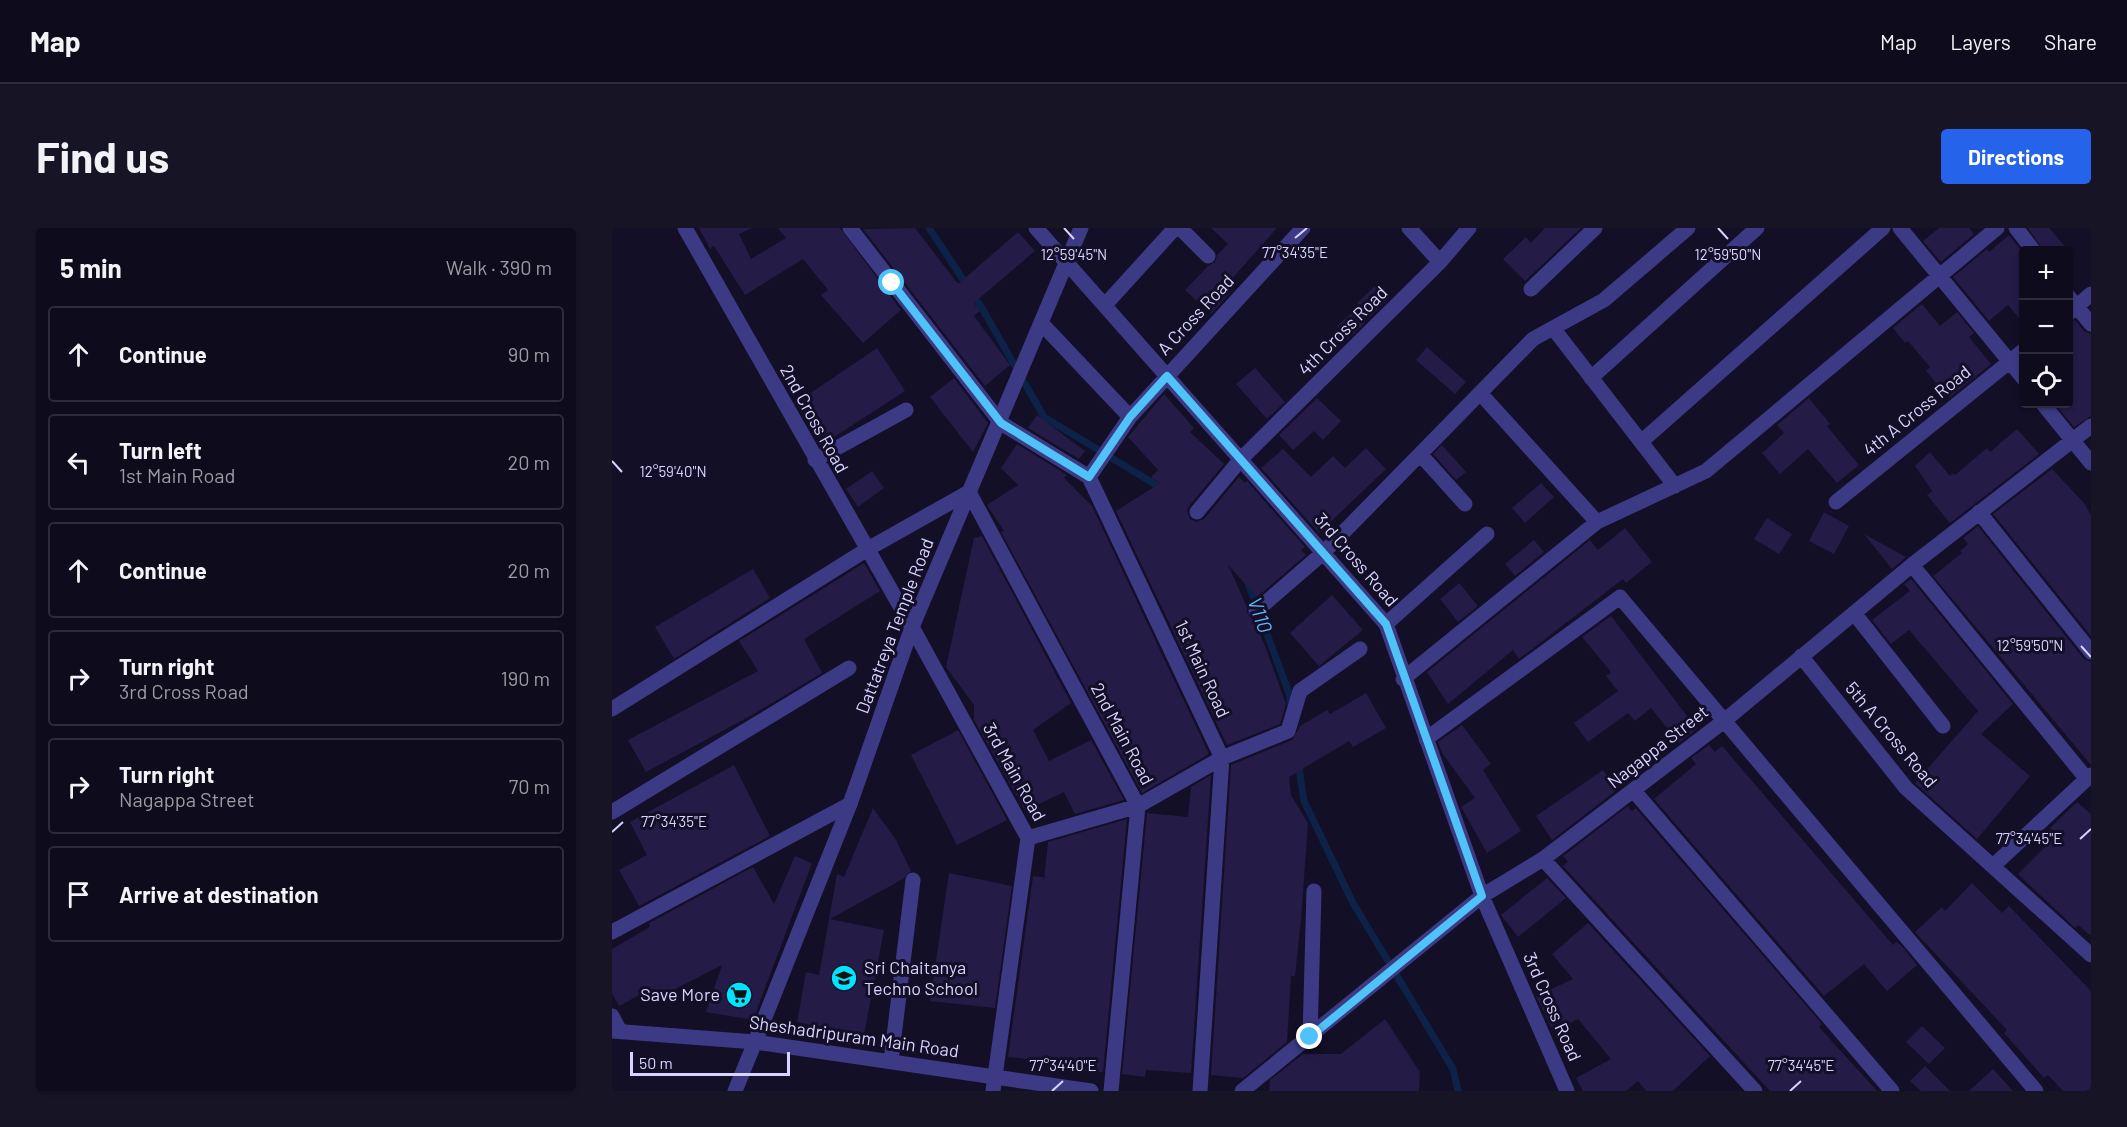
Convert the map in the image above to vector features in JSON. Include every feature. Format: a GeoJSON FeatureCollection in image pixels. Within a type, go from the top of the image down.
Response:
{"type":"FeatureCollection","features":[{"type":"Feature","properties":{"kind":"street","name":"2nd Cross Road"},"geometry":{"type":"LineString","coordinates":[[685,228],[866,550],[912,627]]}},
{"type":"Feature","properties":{"kind":"street"},"geometry":{"type":"LineString","coordinates":[[850,228],[1001,423],[1089,477],[1130,417],[1042,324]]}},
{"type":"Feature","properties":{"kind":"street","name":"3rd Cross Road"},"geometry":{"type":"LineString","coordinates":[[1036,228],[1386,624],[1403,679],[1482,896],[1567,1091]]}},
{"type":"Feature","properties":{"kind":"street","name":"Dattatreya Temple Road"},"geometry":{"type":"LineString","coordinates":[[735,1091],[850,804],[912,627],[1001,423],[1081,228]]}},
{"type":"Feature","properties":{"kind":"street"},"geometry":{"type":"LineString","coordinates":[[1105,305],[1177,228],[1208,256]]}},
{"type":"Feature","properties":{"kind":"street","name":"A Cross Road"},"geometry":{"type":"LineString","coordinates":[[1130,417],[1303,228]]}},
{"type":"Feature","properties":{"kind":"street"},"geometry":{"type":"LineString","coordinates":[[1409,228],[1440,262]]}},
{"type":"Feature","properties":{"kind":"street","name":"4th Cross Road"},"geometry":{"type":"LineString","coordinates":[[1197,512],[1241,459],[1440,262],[1469,228]]}},
{"type":"Feature","properties":{"kind":"street"},"geometry":{"type":"LineString","coordinates":[[1531,289],[1595,228]]}},
{"type":"Feature","properties":{"kind":"street"},"geometry":{"type":"LineString","coordinates":[[1256,611],[1323,553],[1533,339],[1604,300],[1688,228]]}},
{"type":"Feature","properties":{"kind":"street"},"geometry":{"type":"LineString","coordinates":[[1591,378],[1757,228]]}},
{"type":"Feature","properties":{"kind":"street"},"geometry":{"type":"LineString","coordinates":[[1641,442],[1883,228]]}},
{"type":"Feature","properties":{"kind":"street"},"geometry":{"type":"LineString","coordinates":[[1900,228],[2019,373]]}},
{"type":"Feature","properties":{"kind":"street"},"geometry":{"type":"LineString","coordinates":[[1403,679],[1596,522],[1706,471],[1997,228]]}},
{"type":"Feature","properties":{"kind":"street"},"geometry":{"type":"LineString","coordinates":[[2016,228],[2030,246]]}},
{"type":"Feature","properties":{"kind":"street"},"geometry":{"type":"LineString","coordinates":[[2073,305],[2091,294]]}},
{"type":"Feature","properties":{"kind":"street"},"geometry":{"type":"LineString","coordinates":[[2073,308],[2091,324]]}},
{"type":"Feature","properties":{"kind":"street"},"geometry":{"type":"LineString","coordinates":[[1552,328],[1675,486]]}},
{"type":"Feature","properties":{"kind":"street","name":"4th A Cross Road"},"geometry":{"type":"LineString","coordinates":[[1836,502],[2019,354]]}},
{"type":"Feature","properties":{"kind":"street"},"geometry":{"type":"LineString","coordinates":[[1480,393],[1596,522]]}},
{"type":"Feature","properties":{"kind":"street"},"geometry":{"type":"LineString","coordinates":[[2046,408],[2091,463]]}},
{"type":"Feature","properties":{"kind":"street"},"geometry":{"type":"LineString","coordinates":[[815,460],[906,410]]}},
{"type":"Feature","properties":{"kind":"street","name":"Nagappa Street"},"geometry":{"type":"LineString","coordinates":[[1242,1091],[1482,896],[1543,859],[1724,721],[1912,565],[2091,426]]}},
{"type":"Feature","properties":{"kind":"street"},"geometry":{"type":"LineString","coordinates":[[1420,454],[1465,504]]}},
{"type":"Feature","properties":{"kind":"street","name":"1st Main Road"},"geometry":{"type":"LineString","coordinates":[[1089,477],[1222,758],[1200,1091]]}},
{"type":"Feature","properties":{"kind":"street"},"geometry":{"type":"LineString","coordinates":[[612,709],[866,550],[969,492]]}},
{"type":"Feature","properties":{"kind":"street","name":"2nd Main Road"},"geometry":{"type":"LineString","coordinates":[[969,492],[1138,806],[1112,1091]]}},
{"type":"Feature","properties":{"kind":"street"},"geometry":{"type":"LineString","coordinates":[[1979,512],[2091,652]]}},
{"type":"Feature","properties":{"kind":"street"},"geometry":{"type":"LineString","coordinates":[[1386,624],[1487,534]]}},
{"type":"Feature","properties":{"kind":"street"},"geometry":{"type":"LineString","coordinates":[[1912,565],[2089,777],[1993,866]]}},
{"type":"Feature","properties":{"kind":"street"},"geometry":{"type":"LineString","coordinates":[[1426,739],[1620,597],[2036,1091]]}},
{"type":"Feature","properties":{"kind":"street"},"geometry":{"type":"LineString","coordinates":[[1854,613],[1942,726]]}},
{"type":"Feature","properties":{"kind":"street","name":"3rd Main Road"},"geometry":{"type":"LineString","coordinates":[[912,627],[1028,838],[994,1084]]}},
{"type":"Feature","properties":{"kind":"street"},"geometry":{"type":"LineString","coordinates":[[1028,838],[1138,806],[1222,758],[1288,730],[1300,691],[1360,649]]}},
{"type":"Feature","properties":{"kind":"street","name":"5th A Cross Road"},"geometry":{"type":"LineString","coordinates":[[1801,656],[1906,788],[2091,955]]}},
{"type":"Feature","properties":{"kind":"street"},"geometry":{"type":"LineString","coordinates":[[612,812],[849,668]]}},
{"type":"Feature","properties":{"kind":"street"},"geometry":{"type":"LineString","coordinates":[[1634,791],[1892,1091]]}},
{"type":"Feature","properties":{"kind":"street"},"geometry":{"type":"LineString","coordinates":[[612,932],[850,804]]}},
{"type":"Feature","properties":{"kind":"street"},"geometry":{"type":"LineString","coordinates":[[1543,859],[1755,1091]]}},
{"type":"Feature","properties":{"kind":"street"},"geometry":{"type":"LineString","coordinates":[[891,1061],[913,879]]}},
{"type":"Feature","properties":{"kind":"street"},"geometry":{"type":"LineString","coordinates":[[1310,1037],[1314,891]]}},
{"type":"Feature","properties":{"kind":"street"},"geometry":{"type":"LineString","coordinates":[[612,1016],[616,1031]]}},
{"type":"Feature","properties":{"kind":"street","name":"Sheshadripuram Main Road"},"geometry":{"type":"LineString","coordinates":[[616,1031],[755,1042],[891,1061],[994,1084],[1091,1091]]}},
{"type":"Feature","properties":{"kind":"building"},"geometry":{"type":"Polygon","coordinates":[[[699,228],[752,228],[739,234],[751,259],[786,238],[778,228],[840,228],[901,310],[863,343],[821,295],[828,290],[803,259],[745,295],[714,246],[710,249],[699,228]]]}},
{"type":"Feature","properties":{"kind":"building"},"geometry":{"type":"Polygon","coordinates":[[[915,228],[958,284],[1018,232],[1035,251],[974,303],[980,311],[974,316],[1010,365],[985,386],[863,229],[915,228]]]}},
{"type":"Feature","properties":{"kind":"building"},"geometry":{"type":"Polygon","coordinates":[[[1211,228],[1277,228],[1223,289],[1229,294],[1211,314],[1185,290],[1208,266],[1215,262],[1217,255],[1228,244],[1211,228]]]}},
{"type":"Feature","properties":{"kind":"building"},"geometry":{"type":"Polygon","coordinates":[[[1545,228],[1581,228],[1525,281],[1503,259],[1526,237],[1531,243],[1545,228]]]}},
{"type":"Feature","properties":{"kind":"building"},"geometry":{"type":"Polygon","coordinates":[[[1939,228],[1969,228],[1974,234],[1941,262],[1923,241],[1939,228]]]}},
{"type":"Feature","properties":{"kind":"building"},"geometry":{"type":"Polygon","coordinates":[[[2028,228],[2049,228],[2065,246],[2040,246],[2028,228]]]}},
{"type":"Feature","properties":{"kind":"building"},"geometry":{"type":"Polygon","coordinates":[[[2009,235],[2019,248],[2019,318],[2008,305],[1989,321],[1953,277],[1987,249],[1989,252],[2009,235]]]}},
{"type":"Feature","properties":{"kind":"building"},"geometry":{"type":"Polygon","coordinates":[[[1377,284],[1390,297],[1370,317],[1357,303],[1377,284]]]}},
{"type":"Feature","properties":{"kind":"building"},"geometry":{"type":"Polygon","coordinates":[[[1922,304],[1940,326],[1957,312],[1974,333],[1969,337],[1991,364],[1949,398],[1926,371],[1930,367],[1908,341],[1905,343],[1893,328],[1922,304]]]}},
{"type":"Feature","properties":{"kind":"building"},"geometry":{"type":"Polygon","coordinates":[[[1354,311],[1365,323],[1348,339],[1337,326],[1354,311]]]}},
{"type":"Feature","properties":{"kind":"building"},"geometry":{"type":"Polygon","coordinates":[[[2075,320],[2084,331],[2091,334],[2091,416],[2074,427],[2058,408],[2073,408],[2073,321],[2075,320]]]}},
{"type":"Feature","properties":{"kind":"building"},"geometry":{"type":"Polygon","coordinates":[[[1427,347],[1466,382],[1455,394],[1416,360],[1427,347]]]}},
{"type":"Feature","properties":{"kind":"building"},"geometry":{"type":"Polygon","coordinates":[[[877,348],[905,391],[822,445],[796,403],[877,348]]]}},
{"type":"Feature","properties":{"kind":"building"},"geometry":{"type":"Polygon","coordinates":[[[1255,368],[1285,402],[1267,419],[1236,384],[1255,368]]]}},
{"type":"Feature","properties":{"kind":"building"},"geometry":{"type":"Polygon","coordinates":[[[954,378],[988,423],[973,452],[930,397],[954,378]]]}},
{"type":"Feature","properties":{"kind":"building"},"geometry":{"type":"Polygon","coordinates":[[[1164,394],[1194,428],[1190,432],[1224,464],[1189,506],[1187,511],[1190,519],[1196,522],[1204,519],[1239,477],[1245,483],[1247,481],[1305,547],[1301,550],[1306,555],[1257,597],[1228,565],[1247,607],[1247,613],[1254,620],[1265,646],[1286,704],[1280,724],[1227,745],[1116,511],[1160,483],[1151,477],[1158,470],[1128,437],[1164,394]]]}},
{"type":"Feature","properties":{"kind":"building"},"geometry":{"type":"Polygon","coordinates":[[[1317,398],[1341,421],[1323,440],[1314,431],[1293,450],[1279,435],[1317,398]]]}},
{"type":"Feature","properties":{"kind":"building"},"geometry":{"type":"Polygon","coordinates":[[[1809,398],[1830,424],[1827,426],[1859,465],[1837,483],[1808,449],[1780,474],[1762,453],[1784,433],[1777,425],[1809,398]]]}},
{"type":"Feature","properties":{"kind":"building"},"geometry":{"type":"Polygon","coordinates":[[[1037,415],[1085,451],[1079,459],[1028,428],[1037,415]]]}},
{"type":"Feature","properties":{"kind":"building"},"geometry":{"type":"Polygon","coordinates":[[[2017,429],[2039,454],[1950,523],[1927,495],[1932,491],[1915,466],[1930,452],[1950,476],[1953,473],[1955,475],[1987,448],[1990,452],[2017,429]]]}},
{"type":"Feature","properties":{"kind":"building"},"geometry":{"type":"Polygon","coordinates":[[[1017,444],[1067,475],[1064,478],[1092,506],[1209,754],[1142,793],[1001,532],[1004,531],[987,505],[1018,485],[1001,468],[1017,444]]]}},
{"type":"Feature","properties":{"kind":"building"},"geometry":{"type":"Polygon","coordinates":[[[1442,445],[1466,472],[1456,480],[1433,454],[1442,445]]]}},
{"type":"Feature","properties":{"kind":"building"},"geometry":{"type":"Polygon","coordinates":[[[1366,448],[1386,469],[1319,533],[1261,468],[1283,449],[1311,477],[1333,456],[1345,468],[1366,448]]]}},
{"type":"Feature","properties":{"kind":"building"},"geometry":{"type":"Polygon","coordinates":[[[2052,469],[2084,503],[2091,515],[2091,636],[1993,514],[2052,469]]]}},
{"type":"Feature","properties":{"kind":"building"},"geometry":{"type":"Polygon","coordinates":[[[872,471],[884,488],[858,507],[846,489],[872,471]]]}},
{"type":"Feature","properties":{"kind":"building"},"geometry":{"type":"Polygon","coordinates":[[[1541,483],[1554,497],[1525,523],[1512,508],[1541,483]]]}},
{"type":"Feature","properties":{"kind":"building"},"geometry":{"type":"Polygon","coordinates":[[[1824,512],[1849,526],[1834,554],[1809,541],[1824,512]]]}},
{"type":"Feature","properties":{"kind":"building"},"geometry":{"type":"Polygon","coordinates":[[[1767,518],[1792,534],[1779,554],[1754,539],[1767,518]]]}},
{"type":"Feature","properties":{"kind":"building"},"geometry":{"type":"Polygon","coordinates":[[[1978,526],[2083,658],[2091,662],[2091,765],[1933,576],[1962,553],[1960,551],[1968,544],[1963,538],[1978,526]]]}},
{"type":"Feature","properties":{"kind":"building"},"geometry":{"type":"Polygon","coordinates":[[[1625,528],[1652,562],[1626,583],[1623,579],[1519,659],[1513,650],[1448,704],[1427,672],[1590,540],[1598,550],[1625,528]]]}},
{"type":"Feature","properties":{"kind":"building"},"geometry":{"type":"Polygon","coordinates":[[[1864,534],[1906,557],[1892,569],[1864,534]]]}},
{"type":"Feature","properties":{"kind":"building"},"geometry":{"type":"Polygon","coordinates":[[[982,536],[1071,703],[1033,730],[1049,761],[1091,740],[1124,800],[1075,814],[1064,792],[1025,811],[974,720],[974,705],[946,667],[974,538],[982,536]]]}},
{"type":"Feature","properties":{"kind":"building"},"geometry":{"type":"Polygon","coordinates":[[[1534,540],[1544,552],[1515,576],[1505,564],[1534,540]]]}},
{"type":"Feature","properties":{"kind":"building"},"geometry":{"type":"Polygon","coordinates":[[[864,563],[880,591],[804,639],[822,673],[752,715],[646,772],[628,740],[758,671],[739,641],[864,563]]]}},
{"type":"Feature","properties":{"kind":"building"},"geometry":{"type":"Polygon","coordinates":[[[753,569],[770,598],[674,659],[655,627],[753,569]]]}},
{"type":"Feature","properties":{"kind":"building"},"geometry":{"type":"Polygon","coordinates":[[[1911,579],[2013,704],[1981,734],[2030,776],[1977,839],[1915,783],[1978,711],[1909,630],[1891,644],[1872,620],[1910,591],[1904,584],[1911,579]]]}},
{"type":"Feature","properties":{"kind":"building"},"geometry":{"type":"Polygon","coordinates":[[[1459,583],[1478,606],[1458,622],[1440,599],[1459,583]]]}},
{"type":"Feature","properties":{"kind":"building"},"geometry":{"type":"Polygon","coordinates":[[[1332,595],[1363,630],[1319,666],[1290,633],[1332,595]]]}},
{"type":"Feature","properties":{"kind":"building"},"geometry":{"type":"Polygon","coordinates":[[[1611,616],[1697,729],[1679,743],[1651,708],[1635,721],[1628,713],[1588,742],[1574,723],[1618,691],[1606,676],[1611,672],[1582,637],[1611,616]]]}},
{"type":"Feature","properties":{"kind":"building"},"geometry":{"type":"Polygon","coordinates":[[[1366,693],[1386,728],[1353,747],[1349,741],[1289,777],[1291,795],[1308,823],[1295,976],[1291,976],[1287,1042],[1243,1078],[1211,1075],[1231,765],[1292,740],[1300,726],[1327,710],[1330,714],[1366,693]]]}},
{"type":"Feature","properties":{"kind":"building"},"geometry":{"type":"Polygon","coordinates":[[[1462,725],[1491,764],[1483,770],[1521,831],[1487,853],[1461,807],[1475,798],[1442,753],[1438,742],[1462,725]]]}},
{"type":"Feature","properties":{"kind":"building"},"geometry":{"type":"Polygon","coordinates":[[[958,730],[1007,820],[957,845],[911,755],[958,730]]]}},
{"type":"Feature","properties":{"kind":"building"},"geometry":{"type":"Polygon","coordinates":[[[1709,745],[1715,752],[1722,746],[1893,945],[1896,942],[1901,945],[1917,965],[1887,991],[1864,964],[1824,996],[1654,799],[1696,764],[1691,758],[1709,745]]]}},
{"type":"Feature","properties":{"kind":"building"},"geometry":{"type":"Polygon","coordinates":[[[734,765],[770,836],[639,906],[619,870],[647,855],[630,822],[734,765]]]}},
{"type":"Feature","properties":{"kind":"building"},"geometry":{"type":"Polygon","coordinates":[[[1603,770],[1617,790],[1552,840],[1536,816],[1603,770]]]}},
{"type":"Feature","properties":{"kind":"building"},"geometry":{"type":"Polygon","coordinates":[[[1211,775],[1191,1073],[1146,1070],[1145,1077],[1122,1074],[1147,813],[1188,817],[1191,787],[1211,775]]]}},
{"type":"Feature","properties":{"kind":"building"},"geometry":{"type":"Polygon","coordinates":[[[2077,802],[2091,814],[2091,936],[2078,925],[2075,928],[2018,874],[2058,834],[2050,828],[2077,802]]]}},
{"type":"Feature","properties":{"kind":"building"},"geometry":{"type":"Polygon","coordinates":[[[1628,806],[1632,811],[1636,808],[1822,1024],[1819,1027],[1877,1091],[1770,1091],[1563,866],[1568,862],[1563,856],[1628,806]]]}},
{"type":"Feature","properties":{"kind":"building"},"geometry":{"type":"Polygon","coordinates":[[[873,808],[896,840],[911,871],[903,879],[830,919],[884,930],[864,1035],[797,1022],[806,972],[819,975],[837,874],[844,877],[873,808]]]}},
{"type":"Feature","properties":{"kind":"building"},"geometry":{"type":"Polygon","coordinates":[[[1127,819],[1103,1072],[1083,1071],[1083,1065],[1008,1057],[1033,876],[1043,877],[1044,880],[1048,842],[1127,819]]]}},
{"type":"Feature","properties":{"kind":"building"},"geometry":{"type":"Polygon","coordinates":[[[795,856],[812,863],[753,1020],[706,1012],[722,965],[654,1000],[649,990],[619,1006],[612,993],[612,949],[648,928],[649,923],[753,867],[774,904],[795,856]]]}},
{"type":"Feature","properties":{"kind":"building"},"geometry":{"type":"Polygon","coordinates":[[[949,873],[1012,886],[995,1008],[930,1001],[949,873]]]}},
{"type":"Feature","properties":{"kind":"building"},"geometry":{"type":"Polygon","coordinates":[[[1547,878],[1566,898],[1518,937],[1501,915],[1547,878]]]}},
{"type":"Feature","properties":{"kind":"building"},"geometry":{"type":"Polygon","coordinates":[[[1972,883],[2002,913],[2009,906],[2091,991],[2091,1091],[2063,1091],[2048,1075],[2044,1078],[2004,1033],[2007,1030],[1915,932],[1942,907],[1945,911],[1972,883]]]}},
{"type":"Feature","properties":{"kind":"building"},"geometry":{"type":"Polygon","coordinates":[[[1588,923],[1710,1056],[1673,1091],[1646,1091],[1638,1081],[1626,1091],[1583,1091],[1576,1078],[1611,1059],[1578,1019],[1553,1031],[1536,996],[1573,979],[1552,954],[1588,923]]]}},
{"type":"Feature","properties":{"kind":"building"},"geometry":{"type":"Polygon","coordinates":[[[1385,1019],[1420,1072],[1419,1091],[1269,1091],[1270,1080],[1303,1054],[1341,1054],[1385,1019]]]}},
{"type":"Feature","properties":{"kind":"building"},"geometry":{"type":"Polygon","coordinates":[[[1922,1026],[1945,1048],[1929,1064],[1906,1042],[1922,1026]]]}},
{"type":"Feature","properties":{"kind":"building"},"geometry":{"type":"Polygon","coordinates":[[[1925,1066],[1950,1091],[1921,1091],[1910,1081],[1925,1066]]]}},
{"type":"Feature","properties":{"kind":"building"},"geometry":{"type":"Polygon","coordinates":[[[1993,1069],[2013,1091],[1969,1091],[1993,1069]]]}},
{"type":"Feature","properties":{"kind":"waterway","name":"V110"},"geometry":{"type":"LineString","coordinates":[[929,228],[982,308],[1044,417],[1163,489]]}},
{"type":"Feature","properties":{"kind":"waterway","name":"V110"},"geometry":{"type":"LineString","coordinates":[[1248,583],[1289,693],[1291,706]]}},
{"type":"Feature","properties":{"kind":"waterway","name":"V110"},"geometry":{"type":"LineString","coordinates":[[1298,762],[1304,801],[1353,903],[1453,1069],[1458,1091]]}},
{"type":"Feature","properties":{"kind":"place","name":"Sri Chaitanya Techno School"},"geometry":{"type":"Point","coordinates":[844,978]}},
{"type":"Feature","properties":{"kind":"place","name":"Save More"},"geometry":{"type":"Point","coordinates":[739,995]}},
{"type":"Feature","properties":{"kind":"route"},"geometry":{"type":"LineString","coordinates":[[892,283],[1001,423],[1089,477],[1130,417],[1167,376],[1386,624],[1403,679],[1482,896],[1310,1037]]}}]}
